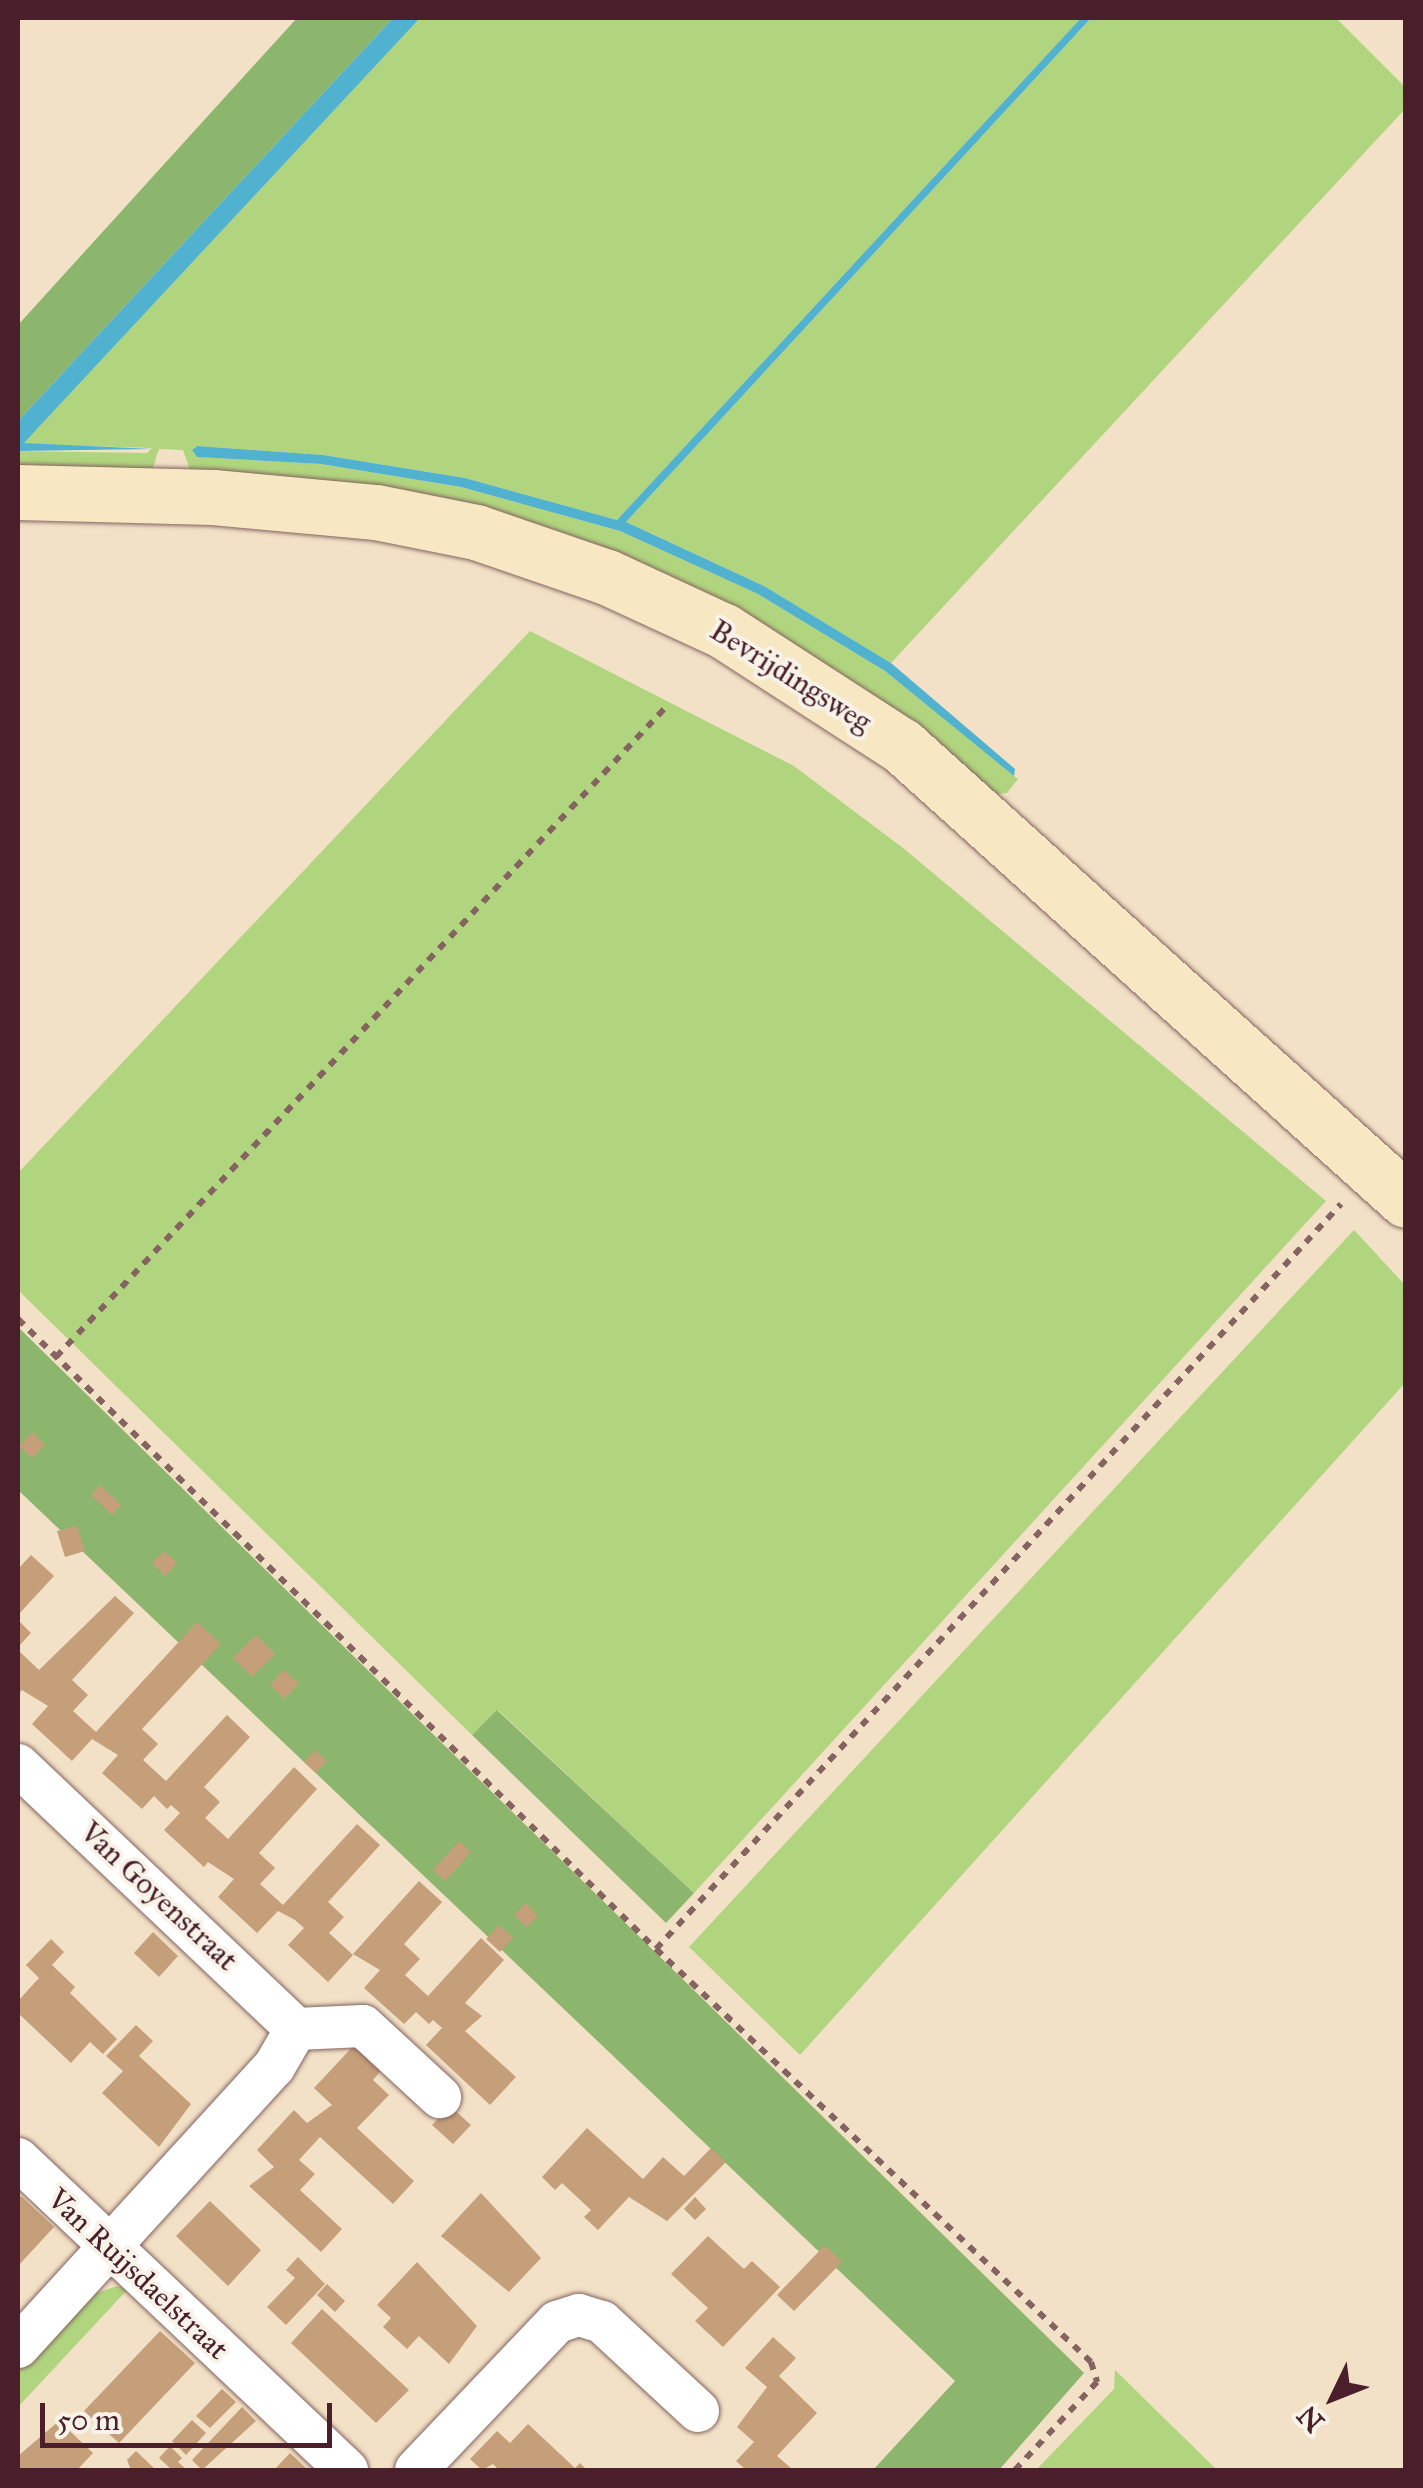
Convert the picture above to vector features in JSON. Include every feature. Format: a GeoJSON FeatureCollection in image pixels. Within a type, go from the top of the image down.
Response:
{"type":"FeatureCollection","features":[{"type":"Feature","properties":{"kind":"main road","name":"Bevrijdingsweg"},"geometry":{"type":"LineString","coordinates":[[18,492],[213,497],[376,512],[532,551],[724,631],[902,746],[1389,1185]]}},
{"type":"Feature","properties":{"kind":"street","name":"Van Goyenstraat"},"geometry":{"type":"LineString","coordinates":[[18,1765],[296,2029]]}},
{"type":"Feature","properties":{"kind":"street"},"geometry":{"type":"LineString","coordinates":[[18,2347],[274,2067],[296,2029],[363,2026],[440,2097]]}},
{"type":"Feature","properties":{"kind":"street","name":"Van Ruijsdaelstraat"},"geometry":{"type":"LineString","coordinates":[[18,2160],[346,2470]]}},
{"type":"Feature","properties":{"kind":"street"},"geometry":{"type":"LineString","coordinates":[[416,2470],[557,2322],[579,2316],[602,2322],[698,2411]]}},
{"type":"Feature","properties":{"kind":"path"},"geometry":{"type":"LineString","coordinates":[[56,1357],[668,706]]}},
{"type":"Feature","properties":{"kind":"path"},"geometry":{"type":"LineString","coordinates":[[656,1950],[1389,1185]]}},
{"type":"Feature","properties":{"kind":"path"},"geometry":{"type":"LineString","coordinates":[[18,1319],[656,1950],[1091,2362],[1097,2382],[1014,2470]]}},
{"type":"Feature","properties":{"kind":"green space"},"geometry":{"type":"Polygon","coordinates":[[[297,18],[393,18],[18,421],[18,325],[297,18]]]}},
{"type":"Feature","properties":{"kind":"green space"},"geometry":{"type":"Polygon","coordinates":[[[420,18],[1081,18],[617,520],[465,478],[323,455],[197,446],[192,450],[197,457],[321,464],[461,487],[620,531],[758,594],[885,671],[1018,779],[1007,793],[989,795],[794,646],[191,473],[183,450],[159,449],[151,473],[18,468],[18,451],[147,453],[152,448],[23,444],[420,18]]]}},
{"type":"Feature","properties":{"kind":"green space"},"geometry":{"type":"Polygon","coordinates":[[[1091,18],[1336,18],[1405,87],[1405,109],[891,663],[764,586],[626,522],[1091,18]]]}},
{"type":"Feature","properties":{"kind":"green space"},"geometry":{"type":"Polygon","coordinates":[[[530,631],[794,766],[903,848],[1326,1201],[694,1893],[498,1710],[472,1735],[18,1290],[18,1173],[530,631]]]}},
{"type":"Feature","properties":{"kind":"green space"},"geometry":{"type":"Polygon","coordinates":[[[1354,1230],[1405,1285],[1405,1383],[800,2055],[689,1947],[1354,1230]]]}},
{"type":"Feature","properties":{"kind":"green space"},"geometry":{"type":"Polygon","coordinates":[[[18,1327],[1084,2373],[999,2470],[873,2470],[955,2381],[18,1490],[18,1327]]]}},
{"type":"Feature","properties":{"kind":"green space"},"geometry":{"type":"Polygon","coordinates":[[[497,1710],[694,1893],[666,1923],[472,1735],[497,1710]]]}},
{"type":"Feature","properties":{"kind":"green space"},"geometry":{"type":"Polygon","coordinates":[[[117,2286],[128,2289],[18,2407],[18,2370],[85,2297],[117,2286]]]}},
{"type":"Feature","properties":{"kind":"green space"},"geometry":{"type":"Polygon","coordinates":[[[1115,2370],[1217,2470],[1036,2470],[1114,2389],[1115,2370]]]}},
{"type":"Feature","properties":{"kind":"water"},"geometry":{"type":"Polygon","coordinates":[[[393,18],[420,18],[24,443],[153,449],[18,451],[18,421],[393,18]]]}},
{"type":"Feature","properties":{"kind":"water"},"geometry":{"type":"Polygon","coordinates":[[[1081,18],[1091,18],[626,522],[764,586],[891,663],[1015,769],[1014,776],[885,671],[758,594],[620,531],[461,487],[321,464],[197,457],[192,450],[197,446],[323,455],[465,478],[617,520],[1081,18]]]}},
{"type":"Feature","properties":{"kind":"building"},"geometry":{"type":"Polygon","coordinates":[[[32,1432],[45,1445],[32,1458],[19,1446],[32,1432]]]}},
{"type":"Feature","properties":{"kind":"building"},"geometry":{"type":"Polygon","coordinates":[[[100,1485],[121,1505],[112,1515],[91,1495],[100,1485]]]}},
{"type":"Feature","properties":{"kind":"building"},"geometry":{"type":"Polygon","coordinates":[[[77,1526],[85,1551],[65,1557],[57,1531],[77,1526]]]}},
{"type":"Feature","properties":{"kind":"building"},"geometry":{"type":"Polygon","coordinates":[[[164,1551],[177,1563],[165,1576],[152,1563],[164,1551]]]}},
{"type":"Feature","properties":{"kind":"building"},"geometry":{"type":"Polygon","coordinates":[[[31,1555],[54,1576],[18,1615],[18,1569],[31,1555]]]}},
{"type":"Feature","properties":{"kind":"building"},"geometry":{"type":"Polygon","coordinates":[[[115,1596],[134,1613],[72,1680],[88,1695],[73,1711],[96,1732],[197,1622],[221,1644],[142,1729],[158,1744],[143,1760],[166,1781],[227,1715],[250,1737],[204,1787],[220,1802],[205,1818],[228,1839],[294,1767],[317,1789],[259,1853],[275,1868],[260,1884],[283,1905],[357,1824],[380,1845],[328,1902],[344,1917],[329,1933],[353,1955],[328,1982],[288,1945],[304,1928],[295,1920],[278,1911],[257,1933],[218,1897],[234,1879],[208,1862],[204,1867],[164,1830],[180,1813],[171,1805],[167,1809],[154,1796],[142,1809],[102,1773],[118,1755],[92,1739],[72,1761],[32,1724],[48,1706],[22,1690],[18,1695],[18,1650],[39,1670],[115,1596]]]}},
{"type":"Feature","properties":{"kind":"building"},"geometry":{"type":"Polygon","coordinates":[[[18,1620],[31,1633],[18,1647],[18,1620]]]}},
{"type":"Feature","properties":{"kind":"building"},"geometry":{"type":"Polygon","coordinates":[[[256,1635],[275,1654],[252,1677],[233,1658],[256,1635]]]}},
{"type":"Feature","properties":{"kind":"building"},"geometry":{"type":"Polygon","coordinates":[[[283,1670],[299,1683],[284,1699],[270,1685],[283,1670]]]}},
{"type":"Feature","properties":{"kind":"building"},"geometry":{"type":"Polygon","coordinates":[[[315,1750],[327,1761],[316,1773],[304,1762],[315,1750]]]}},
{"type":"Feature","properties":{"kind":"building"},"geometry":{"type":"Polygon","coordinates":[[[459,1841],[471,1852],[445,1881],[433,1870],[459,1841]]]}},
{"type":"Feature","properties":{"kind":"building"},"geometry":{"type":"Polygon","coordinates":[[[419,1881],[442,1902],[404,1944],[420,1959],[405,1975],[428,1996],[481,1938],[504,1960],[465,2003],[482,2016],[465,2031],[516,2077],[490,2105],[426,2045],[442,2028],[433,2020],[429,2024],[416,2012],[404,2024],[364,1988],[380,1970],[353,1954],[419,1881]]]}},
{"type":"Feature","properties":{"kind":"building"},"geometry":{"type":"Polygon","coordinates":[[[526,1903],[538,1916],[527,1927],[514,1915],[526,1903]]]}},
{"type":"Feature","properties":{"kind":"building"},"geometry":{"type":"Polygon","coordinates":[[[499,1925],[513,1938],[500,1952],[486,1939],[499,1925]]]}},
{"type":"Feature","properties":{"kind":"building"},"geometry":{"type":"Polygon","coordinates":[[[153,1932],[178,1956],[159,1977],[134,1953],[153,1932]]]}},
{"type":"Feature","properties":{"kind":"building"},"geometry":{"type":"Polygon","coordinates":[[[51,1939],[64,1952],[52,1965],[75,1987],[70,1993],[117,2039],[103,2054],[90,2042],[71,2063],[18,2013],[18,2001],[39,1978],[26,1965],[51,1939]]]}},
{"type":"Feature","properties":{"kind":"building"},"geometry":{"type":"Polygon","coordinates":[[[136,2025],[153,2041],[139,2056],[191,2104],[159,2147],[102,2093],[123,2071],[106,2056],[136,2025]]]}},
{"type":"Feature","properties":{"kind":"building"},"geometry":{"type":"Polygon","coordinates":[[[357,2042],[384,2067],[373,2080],[389,2095],[357,2128],[414,2181],[393,2204],[320,2137],[299,2160],[315,2174],[300,2190],[342,2229],[321,2252],[249,2186],[274,2167],[257,2150],[294,2110],[307,2123],[332,2105],[314,2088],[357,2042]]]}},
{"type":"Feature","properties":{"kind":"building"},"geometry":{"type":"Polygon","coordinates":[[[450,2106],[471,2125],[453,2144],[432,2125],[450,2106]]]}},
{"type":"Feature","properties":{"kind":"building"},"geometry":{"type":"Polygon","coordinates":[[[587,2128],[643,2179],[663,2157],[684,2176],[711,2148],[726,2162],[667,2221],[629,2197],[598,2230],[584,2217],[591,2210],[562,2183],[555,2190],[542,2177],[587,2128]]]}},
{"type":"Feature","properties":{"kind":"building"},"geometry":{"type":"Polygon","coordinates":[[[481,2193],[541,2258],[509,2292],[441,2236],[481,2193]]]}},
{"type":"Feature","properties":{"kind":"building"},"geometry":{"type":"Polygon","coordinates":[[[21,2196],[54,2227],[18,2266],[18,2200],[21,2196]]]}},
{"type":"Feature","properties":{"kind":"building"},"geometry":{"type":"Polygon","coordinates":[[[695,2197],[706,2209],[695,2220],[684,2209],[695,2197]]]}},
{"type":"Feature","properties":{"kind":"building"},"geometry":{"type":"Polygon","coordinates":[[[210,2201],[261,2250],[228,2286],[176,2236],[210,2201]]]}},
{"type":"Feature","properties":{"kind":"building"},"geometry":{"type":"Polygon","coordinates":[[[708,2236],[744,2269],[752,2261],[780,2287],[723,2347],[695,2321],[708,2308],[671,2274],[708,2236]]]}},
{"type":"Feature","properties":{"kind":"building"},"geometry":{"type":"Polygon","coordinates":[[[825,2245],[842,2262],[794,2311],[777,2295],[825,2245]]]}},
{"type":"Feature","properties":{"kind":"building"},"geometry":{"type":"Polygon","coordinates":[[[298,2257],[325,2284],[286,2325],[267,2307],[295,2278],[286,2270],[298,2257]]]}},
{"type":"Feature","properties":{"kind":"building"},"geometry":{"type":"Polygon","coordinates":[[[417,2262],[477,2326],[449,2364],[419,2336],[407,2349],[383,2327],[391,2318],[377,2305],[417,2262]]]}},
{"type":"Feature","properties":{"kind":"building"},"geometry":{"type":"Polygon","coordinates":[[[327,2284],[345,2301],[335,2312],[317,2295],[327,2284]]]}},
{"type":"Feature","properties":{"kind":"building"},"geometry":{"type":"Polygon","coordinates":[[[322,2309],[409,2390],[376,2423],[291,2343],[322,2309]]]}},
{"type":"Feature","properties":{"kind":"building"},"geometry":{"type":"Polygon","coordinates":[[[160,2331],[195,2363],[119,2443],[84,2411],[160,2331]]]}},
{"type":"Feature","properties":{"kind":"building"},"geometry":{"type":"Polygon","coordinates":[[[773,2337],[796,2358],[779,2376],[817,2413],[777,2456],[793,2470],[746,2470],[736,2461],[754,2442],[737,2427],[767,2387],[745,2368],[773,2337]]]}},
{"type":"Feature","properties":{"kind":"building"},"geometry":{"type":"Polygon","coordinates":[[[222,2389],[236,2402],[210,2428],[196,2416],[222,2389]]]}},
{"type":"Feature","properties":{"kind":"building"},"geometry":{"type":"Polygon","coordinates":[[[242,2407],[256,2421],[202,2470],[192,2460],[242,2407]]]}},
{"type":"Feature","properties":{"kind":"building"},"geometry":{"type":"Polygon","coordinates":[[[192,2420],[206,2433],[186,2455],[172,2441],[192,2420]]]}},
{"type":"Feature","properties":{"kind":"building"},"geometry":{"type":"Polygon","coordinates":[[[59,2421],[93,2453],[77,2470],[18,2470],[18,2456],[59,2421]]]}},
{"type":"Feature","properties":{"kind":"building"},"geometry":{"type":"Polygon","coordinates":[[[528,2424],[575,2468],[580,2463],[587,2470],[499,2470],[493,2464],[482,2470],[470,2459],[497,2431],[510,2443],[528,2424]]]}},
{"type":"Feature","properties":{"kind":"building"},"geometry":{"type":"Polygon","coordinates":[[[170,2446],[187,2470],[172,2470],[159,2458],[170,2446]]]}},
{"type":"Feature","properties":{"kind":"building"},"geometry":{"type":"Polygon","coordinates":[[[136,2451],[156,2470],[131,2470],[127,2460],[136,2451]]]}},
{"type":"Feature","properties":{"kind":"building"},"geometry":{"type":"Polygon","coordinates":[[[290,2453],[308,2470],[274,2470],[290,2453]]]}}]}
